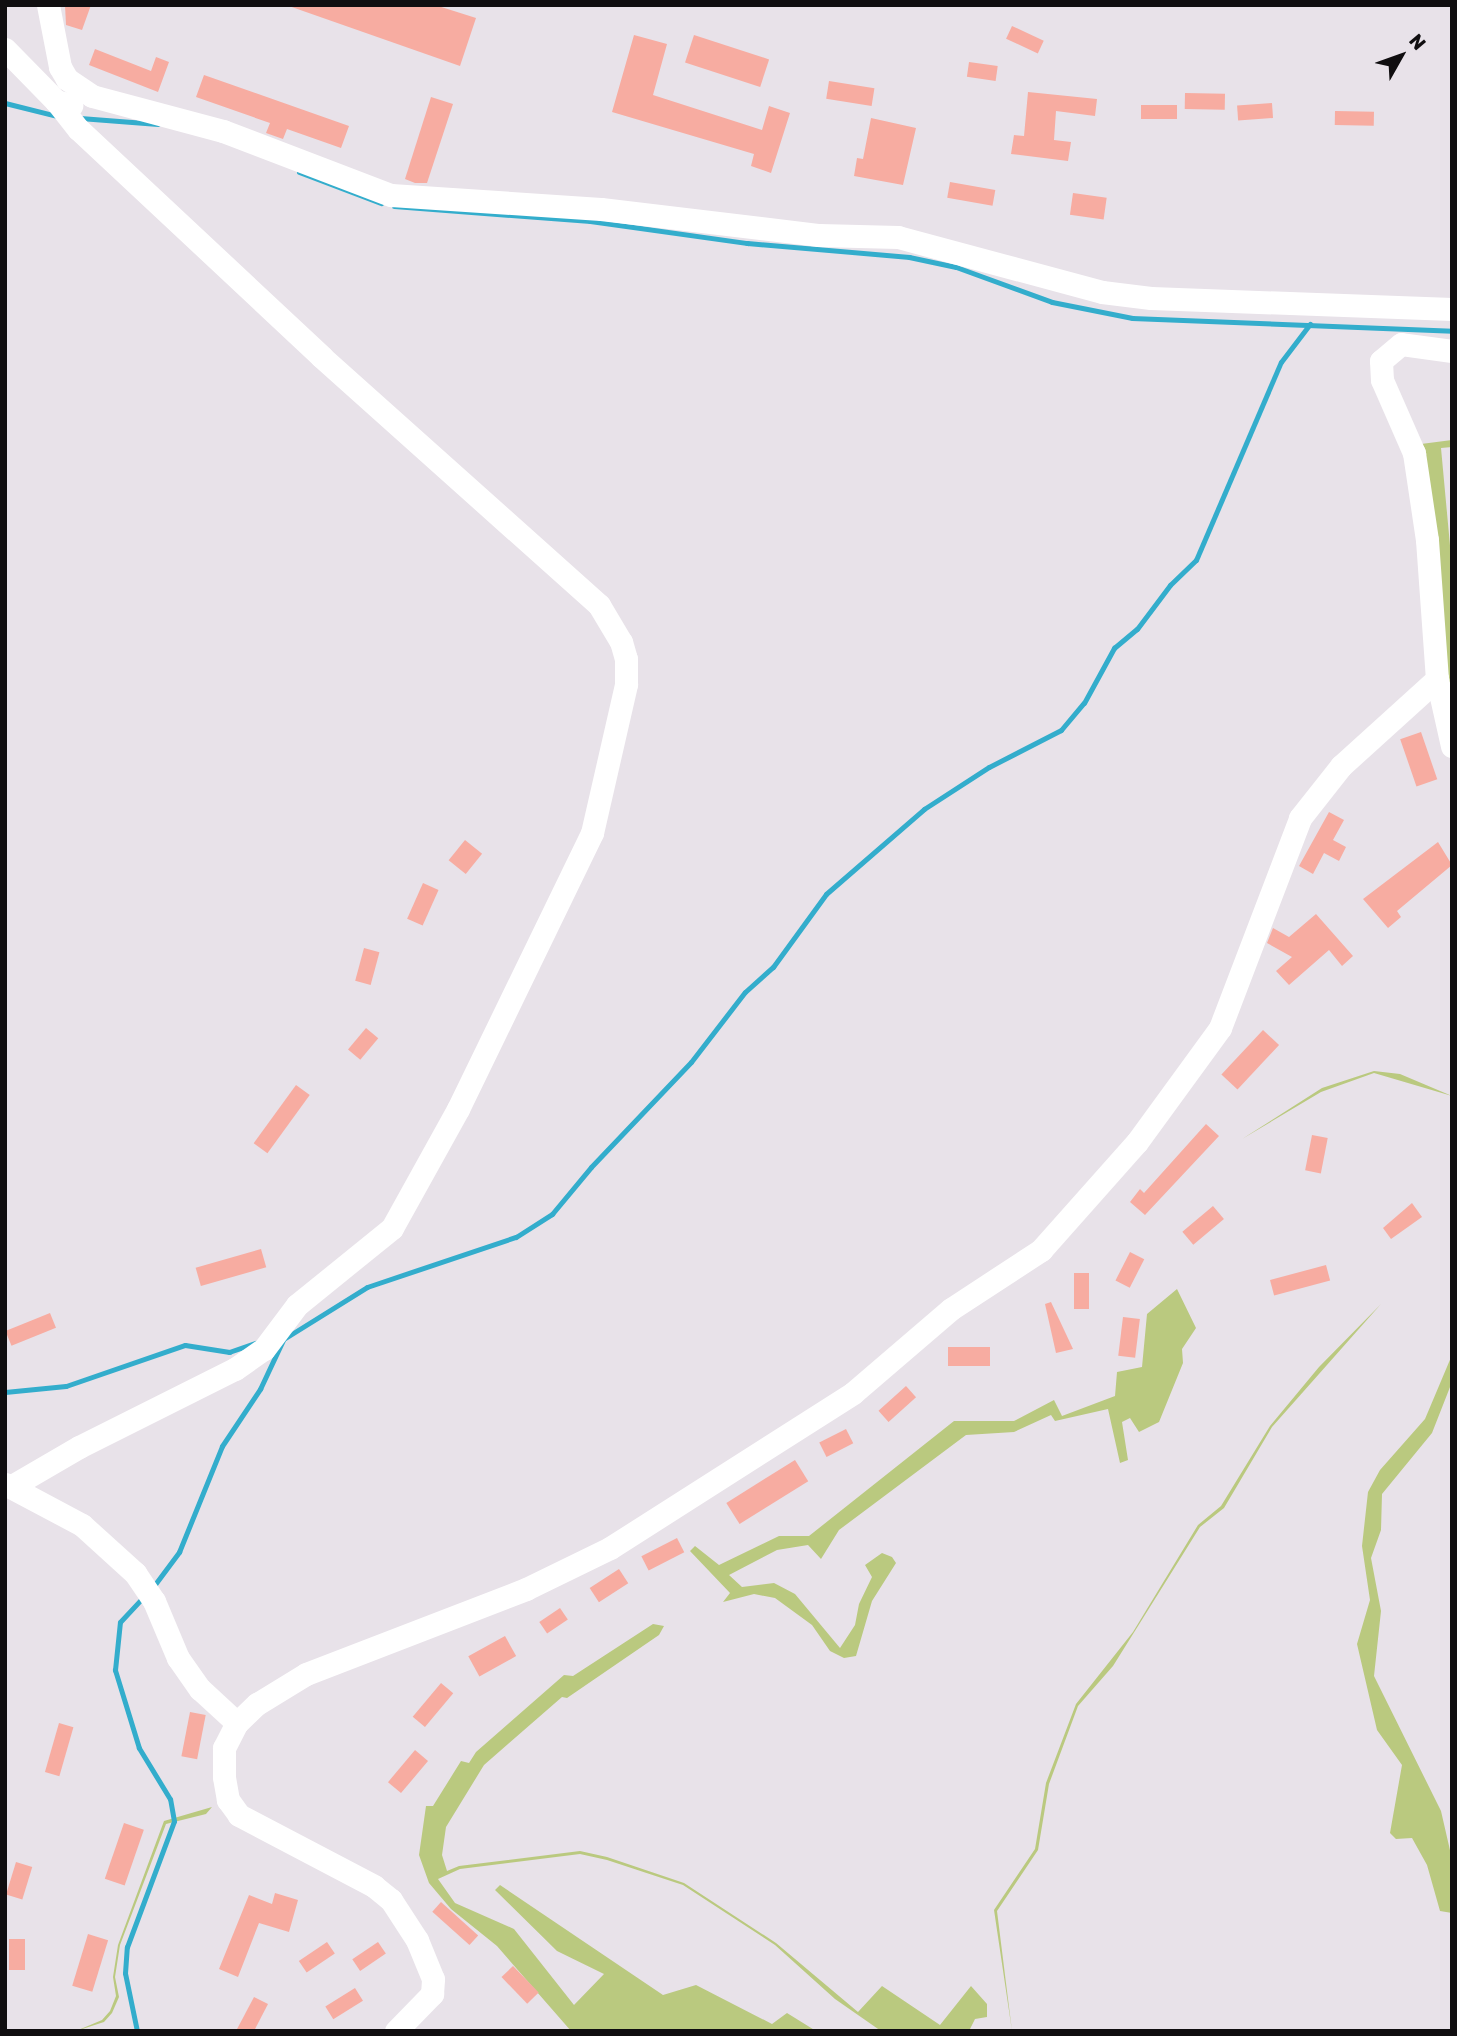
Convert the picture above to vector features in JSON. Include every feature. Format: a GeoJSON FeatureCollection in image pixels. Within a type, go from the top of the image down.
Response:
{"type":"FeatureCollection","features":[{"type":"Feature","properties":{"kind":"street"},"geometry":{"type":"LineString","coordinates":[[48,5],[54,49],[67,79],[102,100],[223,131],[391,195],[614,210],[819,235],[898,237],[1102,292],[1151,298],[1452,309]]}},
{"type":"Feature","properties":{"kind":"street"},"geometry":{"type":"LineString","coordinates":[[5,49],[56,101],[78,129],[302,338],[599,605],[621,642],[626,672],[592,833],[458,1109],[392,1228],[297,1305],[264,1349],[236,1369],[9,1485]]}},
{"type":"Feature","properties":{"kind":"street"},"geometry":{"type":"LineString","coordinates":[[56,101],[70,105],[102,100]]}},
{"type":"Feature","properties":{"kind":"street"},"geometry":{"type":"LineString","coordinates":[[1452,351],[1401,344],[1381,361],[1382,380],[1414,453],[1427,540],[1437,679],[1452,746]]}},
{"type":"Feature","properties":{"kind":"street"},"geometry":{"type":"LineString","coordinates":[[396,2031],[432,1994],[433,1979],[417,1940],[391,1900],[374,1886],[239,1815],[228,1800],[223,1777],[225,1748],[237,1723],[257,1704],[306,1674],[526,1589],[621,1542],[853,1394],[951,1309],[1041,1250],[1128,1153],[1220,1028],[1300,818],[1341,766],[1437,679]]}},
{"type":"Feature","properties":{"kind":"street"},"geometry":{"type":"LineString","coordinates":[[9,1485],[82,1525],[135,1573],[154,1601],[178,1658],[200,1689],[237,1723]]}},
{"type":"Feature","properties":{"kind":"green space"},"geometry":{"type":"Polygon","coordinates":[[[1452,440],[1452,447],[1441,448],[1452,567],[1452,721],[1421,444],[1452,440]]]}},
{"type":"Feature","properties":{"kind":"green space"},"geometry":{"type":"Polygon","coordinates":[[[1374,1071],[1400,1074],[1452,1096],[1374,1073],[1321,1092],[1242,1139],[1322,1088],[1374,1071]]]}},
{"type":"Feature","properties":{"kind":"green space"},"geometry":{"type":"Polygon","coordinates":[[[1177,1289],[1196,1328],[1182,1349],[1183,1363],[1159,1422],[1139,1432],[1130,1418],[1122,1422],[1128,1460],[1120,1463],[1108,1409],[1055,1421],[1051,1415],[1014,1432],[966,1435],[839,1530],[821,1559],[808,1545],[777,1550],[729,1575],[742,1587],[774,1583],[795,1594],[840,1648],[855,1625],[859,1604],[872,1577],[865,1565],[882,1553],[892,1557],[896,1563],[872,1601],[856,1656],[844,1658],[830,1651],[812,1625],[775,1598],[754,1594],[723,1602],[730,1593],[690,1551],[695,1546],[719,1565],[779,1536],[809,1536],[954,1421],[1014,1421],[1054,1400],[1062,1416],[1115,1396],[1117,1372],[1142,1367],[1147,1314],[1177,1289]]]}},
{"type":"Feature","properties":{"kind":"green space"},"geometry":{"type":"Polygon","coordinates":[[[1381,1304],[1272,1427],[1224,1508],[1200,1527],[1113,1666],[1078,1706],[1049,1784],[1038,1850],[997,1911],[1012,2031],[994,1910],[1035,1849],[1046,1783],[1076,1704],[1133,1632],[1198,1525],[1221,1506],[1270,1426],[1319,1367],[1381,1304]]]}},
{"type":"Feature","properties":{"kind":"green space"},"geometry":{"type":"Polygon","coordinates":[[[1452,1355],[1452,1382],[1432,1433],[1382,1494],[1381,1530],[1371,1558],[1381,1611],[1374,1676],[1441,1811],[1452,1859],[1452,1913],[1440,1911],[1427,1865],[1412,1838],[1396,1839],[1390,1833],[1402,1765],[1377,1730],[1357,1644],[1370,1600],[1362,1546],[1368,1492],[1380,1470],[1425,1419],[1452,1355]]]}},
{"type":"Feature","properties":{"kind":"green space"},"geometry":{"type":"Polygon","coordinates":[[[653,1624],[664,1626],[659,1635],[567,1698],[562,1697],[484,1765],[446,1827],[442,1855],[447,1871],[459,1866],[580,1851],[607,1857],[684,1883],[776,1943],[858,2012],[882,1986],[940,2025],[971,1986],[987,2004],[987,2017],[975,2019],[969,2031],[881,2031],[835,1999],[775,1945],[683,1885],[607,1860],[580,1854],[460,1869],[438,1879],[455,1903],[514,1929],[574,2005],[604,1974],[557,1951],[495,1890],[500,1885],[663,1995],[696,1985],[772,2024],[787,2013],[816,2031],[571,2031],[497,1946],[451,1909],[429,1883],[419,1855],[426,1806],[433,1806],[461,1761],[469,1763],[476,1752],[564,1675],[573,1676],[653,1624]]]}},
{"type":"Feature","properties":{"kind":"green space"},"geometry":{"type":"Polygon","coordinates":[[[212,1807],[206,1814],[166,1824],[120,1945],[115,1977],[119,1997],[112,2013],[104,2022],[76,2031],[102,2020],[110,2011],[116,1996],[113,1977],[118,1945],[164,1821],[212,1807]]]}},
{"type":"Feature","properties":{"kind":"building"},"geometry":{"type":"Polygon","coordinates":[[[65,5],[91,5],[82,30],[66,25],[65,5]]]}},
{"type":"Feature","properties":{"kind":"building"},"geometry":{"type":"Polygon","coordinates":[[[286,5],[435,5],[476,18],[460,66],[286,5]]]}},
{"type":"Feature","properties":{"kind":"building"},"geometry":{"type":"Polygon","coordinates":[[[1012,26],[1044,41],[1038,53],[1006,39],[1012,26]]]}},
{"type":"Feature","properties":{"kind":"building"},"geometry":{"type":"Polygon","coordinates":[[[634,35],[667,44],[653,95],[762,130],[769,106],[790,113],[771,173],[751,166],[754,154],[612,112],[634,35]]]}},
{"type":"Feature","properties":{"kind":"building"},"geometry":{"type":"Polygon","coordinates":[[[694,35],[769,59],[760,87],[685,63],[694,35]]]}},
{"type":"Feature","properties":{"kind":"building"},"geometry":{"type":"Polygon","coordinates":[[[95,49],[151,71],[156,57],[169,62],[158,92],[89,65],[95,49]]]}},
{"type":"Feature","properties":{"kind":"building"},"geometry":{"type":"Polygon","coordinates":[[[969,62],[998,66],[996,81],[967,77],[969,62]]]}},
{"type":"Feature","properties":{"kind":"building"},"geometry":{"type":"Polygon","coordinates":[[[204,75],[349,126],[341,148],[287,129],[283,139],[266,133],[270,123],[196,97],[204,75]]]}},
{"type":"Feature","properties":{"kind":"building"},"geometry":{"type":"Polygon","coordinates":[[[829,81],[874,88],[872,106],[826,99],[829,81]]]}},
{"type":"Feature","properties":{"kind":"building"},"geometry":{"type":"Polygon","coordinates":[[[1028,92],[1097,99],[1095,116],[1056,111],[1054,140],[1071,142],[1068,161],[1011,154],[1014,135],[1024,136],[1028,92]]]}},
{"type":"Feature","properties":{"kind":"building"},"geometry":{"type":"Polygon","coordinates":[[[1185,93],[1225,94],[1225,110],[1185,109],[1185,93]]]}},
{"type":"Feature","properties":{"kind":"building"},"geometry":{"type":"Polygon","coordinates":[[[431,97],[453,104],[427,183],[415,183],[405,179],[431,97]]]}},
{"type":"Feature","properties":{"kind":"building"},"geometry":{"type":"Polygon","coordinates":[[[1272,103],[1273,118],[1238,120],[1237,105],[1272,103]]]}},
{"type":"Feature","properties":{"kind":"building"},"geometry":{"type":"Polygon","coordinates":[[[1141,105],[1177,105],[1177,119],[1141,119],[1141,105]]]}},
{"type":"Feature","properties":{"kind":"building"},"geometry":{"type":"Polygon","coordinates":[[[1335,111],[1374,112],[1374,126],[1335,125],[1335,111]]]}},
{"type":"Feature","properties":{"kind":"building"},"geometry":{"type":"Polygon","coordinates":[[[871,118],[916,128],[903,185],[854,176],[857,158],[863,159],[871,118]]]}},
{"type":"Feature","properties":{"kind":"building"},"geometry":{"type":"Polygon","coordinates":[[[950,182],[995,190],[993,206],[947,198],[950,182]]]}},
{"type":"Feature","properties":{"kind":"building"},"geometry":{"type":"Polygon","coordinates":[[[1073,193],[1107,198],[1104,220],[1070,215],[1073,193]]]}},
{"type":"Feature","properties":{"kind":"building"},"geometry":{"type":"Polygon","coordinates":[[[1421,732],[1437,779],[1416,786],[1400,739],[1421,732]]]}},
{"type":"Feature","properties":{"kind":"building"},"geometry":{"type":"Polygon","coordinates":[[[1329,812],[1344,820],[1333,840],[1346,847],[1339,861],[1324,853],[1313,874],[1299,866],[1329,812]]]}},
{"type":"Feature","properties":{"kind":"building"},"geometry":{"type":"Polygon","coordinates":[[[465,840],[482,854],[466,874],[449,860],[465,840]]]}},
{"type":"Feature","properties":{"kind":"building"},"geometry":{"type":"Polygon","coordinates":[[[1438,842],[1452,865],[1397,911],[1401,917],[1388,928],[1363,899],[1438,842]]]}},
{"type":"Feature","properties":{"kind":"building"},"geometry":{"type":"Polygon","coordinates":[[[423,883],[439,890],[423,926],[407,919],[423,883]]]}},
{"type":"Feature","properties":{"kind":"building"},"geometry":{"type":"Polygon","coordinates":[[[1316,914],[1353,956],[1342,966],[1329,950],[1289,985],[1276,971],[1292,957],[1267,943],[1273,928],[1289,937],[1316,914]]]}},
{"type":"Feature","properties":{"kind":"building"},"geometry":{"type":"Polygon","coordinates":[[[364,948],[379,952],[371,985],[355,981],[364,948]]]}},
{"type":"Feature","properties":{"kind":"building"},"geometry":{"type":"Polygon","coordinates":[[[366,1028],[378,1038],[360,1060],[348,1049],[366,1028]]]}},
{"type":"Feature","properties":{"kind":"building"},"geometry":{"type":"Polygon","coordinates":[[[1263,1030],[1279,1045],[1237,1090],[1221,1075],[1263,1030]]]}},
{"type":"Feature","properties":{"kind":"building"},"geometry":{"type":"Polygon","coordinates":[[[296,1085],[310,1095],[267,1153],[254,1143],[296,1085]]]}},
{"type":"Feature","properties":{"kind":"building"},"geometry":{"type":"Polygon","coordinates":[[[1206,1124],[1219,1136],[1145,1215],[1130,1202],[1140,1189],[1144,1193],[1206,1124]]]}},
{"type":"Feature","properties":{"kind":"building"},"geometry":{"type":"Polygon","coordinates":[[[1312,1135],[1328,1138],[1321,1173],[1305,1170],[1312,1135]]]}},
{"type":"Feature","properties":{"kind":"building"},"geometry":{"type":"Polygon","coordinates":[[[1412,1203],[1422,1217],[1391,1239],[1383,1228],[1412,1203]]]}},
{"type":"Feature","properties":{"kind":"building"},"geometry":{"type":"Polygon","coordinates":[[[1213,1206],[1224,1219],[1193,1245],[1182,1232],[1213,1206]]]}},
{"type":"Feature","properties":{"kind":"building"},"geometry":{"type":"Polygon","coordinates":[[[261,1249],[266,1267],[201,1286],[196,1268],[261,1249]]]}},
{"type":"Feature","properties":{"kind":"building"},"geometry":{"type":"Polygon","coordinates":[[[1130,1252],[1144,1259],[1130,1288],[1115,1281],[1130,1252]]]}},
{"type":"Feature","properties":{"kind":"building"},"geometry":{"type":"Polygon","coordinates":[[[1326,1265],[1330,1280],[1274,1295],[1270,1280],[1326,1265]]]}},
{"type":"Feature","properties":{"kind":"building"},"geometry":{"type":"Polygon","coordinates":[[[1074,1273],[1089,1273],[1089,1309],[1074,1309],[1074,1273]]]}},
{"type":"Feature","properties":{"kind":"building"},"geometry":{"type":"Polygon","coordinates":[[[1051,1302],[1073,1349],[1056,1353],[1045,1304],[1051,1302]]]}},
{"type":"Feature","properties":{"kind":"building"},"geometry":{"type":"Polygon","coordinates":[[[50,1313],[56,1328],[11,1346],[5,1331],[50,1313]]]}},
{"type":"Feature","properties":{"kind":"building"},"geometry":{"type":"Polygon","coordinates":[[[1123,1317],[1140,1319],[1135,1358],[1118,1356],[1123,1317]]]}},
{"type":"Feature","properties":{"kind":"building"},"geometry":{"type":"Polygon","coordinates":[[[948,1347],[990,1347],[990,1366],[948,1366],[948,1347]]]}},
{"type":"Feature","properties":{"kind":"building"},"geometry":{"type":"Polygon","coordinates":[[[906,1386],[916,1397],[889,1422],[879,1411],[906,1386]]]}},
{"type":"Feature","properties":{"kind":"building"},"geometry":{"type":"Polygon","coordinates":[[[846,1429],[853,1443],[827,1457],[819,1443],[846,1429]]]}},
{"type":"Feature","properties":{"kind":"building"},"geometry":{"type":"Polygon","coordinates":[[[795,1460],[808,1481],[740,1524],[726,1503],[795,1460]]]}},
{"type":"Feature","properties":{"kind":"building"},"geometry":{"type":"Polygon","coordinates":[[[677,1538],[684,1552],[649,1570],[641,1556],[677,1538]]]}},
{"type":"Feature","properties":{"kind":"building"},"geometry":{"type":"Polygon","coordinates":[[[619,1569],[628,1583],[599,1602],[590,1588],[619,1569]]]}},
{"type":"Feature","properties":{"kind":"building"},"geometry":{"type":"Polygon","coordinates":[[[560,1608],[568,1620],[547,1634],[539,1622],[560,1608]]]}},
{"type":"Feature","properties":{"kind":"building"},"geometry":{"type":"Polygon","coordinates":[[[505,1636],[516,1656],[479,1676],[468,1656],[505,1636]]]}},
{"type":"Feature","properties":{"kind":"building"},"geometry":{"type":"Polygon","coordinates":[[[441,1683],[453,1693],[425,1727],[413,1717],[441,1683]]]}},
{"type":"Feature","properties":{"kind":"building"},"geometry":{"type":"Polygon","coordinates":[[[190,1712],[206,1715],[197,1759],[181,1756],[190,1712]]]}},
{"type":"Feature","properties":{"kind":"building"},"geometry":{"type":"Polygon","coordinates":[[[59,1723],[73,1727],[59,1776],[45,1772],[59,1723]]]}},
{"type":"Feature","properties":{"kind":"building"},"geometry":{"type":"Polygon","coordinates":[[[415,1750],[428,1761],[401,1793],[388,1782],[415,1750]]]}},
{"type":"Feature","properties":{"kind":"building"},"geometry":{"type":"Polygon","coordinates":[[[124,1823],[144,1830],[125,1886],[105,1879],[124,1823]]]}},
{"type":"Feature","properties":{"kind":"building"},"geometry":{"type":"Polygon","coordinates":[[[16,1862],[32,1867],[22,1899],[6,1895],[16,1862]]]}},
{"type":"Feature","properties":{"kind":"building"},"geometry":{"type":"Polygon","coordinates":[[[275,1893],[298,1900],[289,1932],[259,1923],[238,1977],[219,1969],[249,1895],[272,1904],[275,1893]]]}},
{"type":"Feature","properties":{"kind":"building"},"geometry":{"type":"Polygon","coordinates":[[[441,1902],[478,1935],[469,1945],[432,1912],[441,1902]]]}},
{"type":"Feature","properties":{"kind":"building"},"geometry":{"type":"Polygon","coordinates":[[[88,1934],[108,1940],[92,1992],[72,1986],[88,1934]]]}},
{"type":"Feature","properties":{"kind":"building"},"geometry":{"type":"Polygon","coordinates":[[[9,1939],[25,1939],[25,1970],[9,1970],[9,1939]]]}},
{"type":"Feature","properties":{"kind":"building"},"geometry":{"type":"Polygon","coordinates":[[[327,1942],[335,1954],[307,1973],[299,1961],[327,1942]]]}},
{"type":"Feature","properties":{"kind":"building"},"geometry":{"type":"Polygon","coordinates":[[[378,1942],[386,1954],[360,1971],[352,1959],[378,1942]]]}},
{"type":"Feature","properties":{"kind":"building"},"geometry":{"type":"Polygon","coordinates":[[[513,1966],[539,1993],[527,2004],[501,1977],[513,1966]]]}},
{"type":"Feature","properties":{"kind":"building"},"geometry":{"type":"Polygon","coordinates":[[[355,1988],[363,2001],[333,2019],[325,2007],[355,1988]]]}},
{"type":"Feature","properties":{"kind":"building"},"geometry":{"type":"Polygon","coordinates":[[[254,1997],[268,2004],[254,2031],[236,2031],[254,1997]]]}},
{"type":"Feature","properties":{"kind":"waterway"},"geometry":{"type":"LineString","coordinates":[[5,103],[57,116]]}},
{"type":"Feature","properties":{"kind":"waterway"},"geometry":{"type":"LineString","coordinates":[[80,118],[158,124]]}},
{"type":"Feature","properties":{"kind":"waterway"},"geometry":{"type":"LineString","coordinates":[[299,172],[381,203]]}},
{"type":"Feature","properties":{"kind":"waterway"},"geometry":{"type":"LineString","coordinates":[[394,206],[590,221],[747,243],[909,257],[956,267],[1052,302],[1132,318],[1452,331]]}},
{"type":"Feature","properties":{"kind":"waterway"},"geometry":{"type":"LineString","coordinates":[[282,1340],[367,1287],[516,1237],[552,1214],[591,1167],[691,1062],[745,992],[773,967],[826,894],[924,809],[989,767],[1061,730],[1084,703],[1114,648],[1137,629],[1170,585],[1196,560],[1281,362],[1310,324]]}},
{"type":"Feature","properties":{"kind":"waterway"},"geometry":{"type":"LineString","coordinates":[[153,1587],[179,1552],[222,1446],[260,1389],[283,1340]]}},
{"type":"Feature","properties":{"kind":"waterway"},"geometry":{"type":"LineString","coordinates":[[5,1392],[66,1386],[185,1345],[229,1352],[255,1343]]}},
{"type":"Feature","properties":{"kind":"waterway"},"geometry":{"type":"LineString","coordinates":[[137,2031],[125,1973],[127,1947],[174,1821],[170,1799],[139,1748],[115,1670],[120,1622],[144,1596]]}}]}
